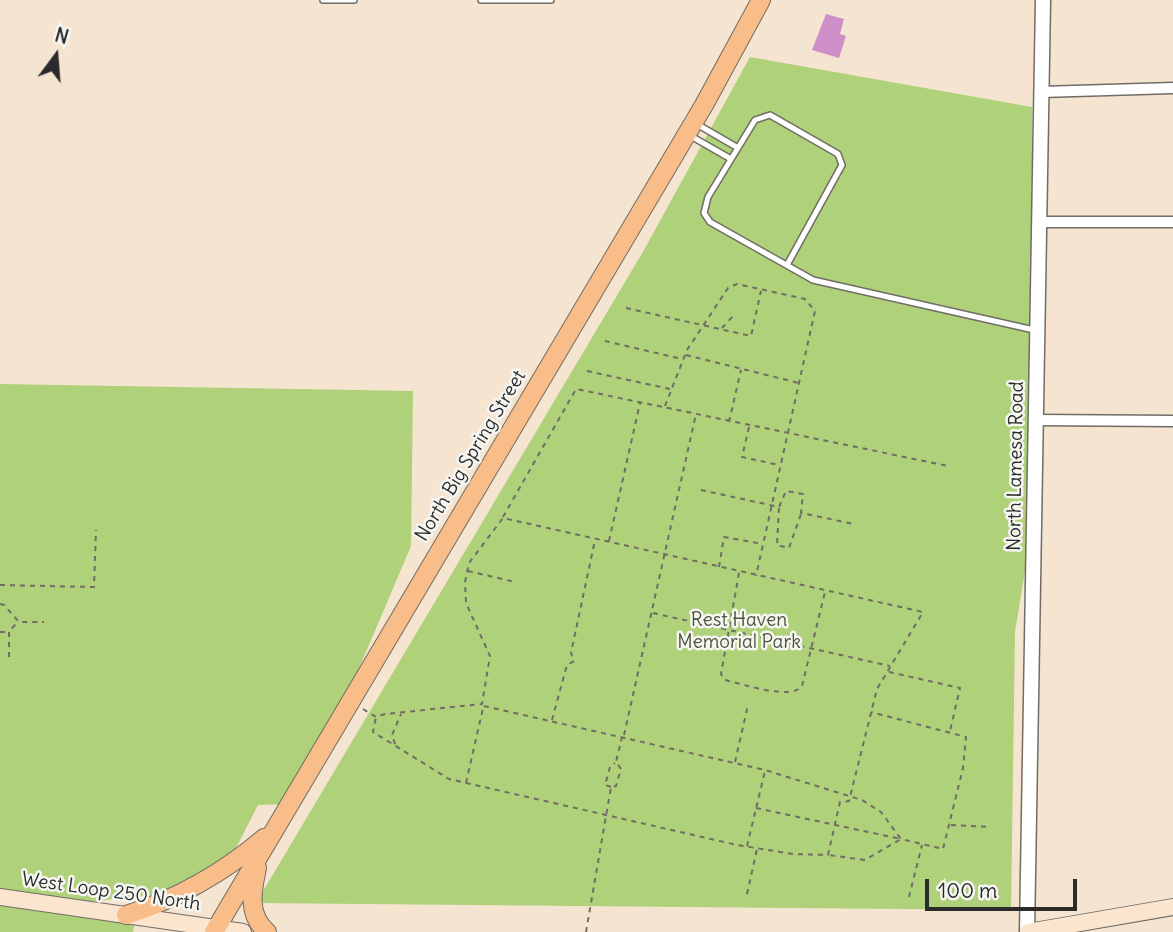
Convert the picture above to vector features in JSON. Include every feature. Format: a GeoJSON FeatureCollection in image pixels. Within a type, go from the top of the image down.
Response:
{"type":"FeatureCollection","features":[{"type":"Feature","properties":{"kind":"highway","name":"North Big Spring Street"},"geometry":{"type":"LineString","coordinates":[[215,930],[690,128],[761,0]]}},
{"type":"Feature","properties":{"kind":"highway"},"geometry":{"type":"LineString","coordinates":[[134,917],[192,888],[247,852],[274,829]]}},
{"type":"Feature","properties":{"kind":"highway"},"geometry":{"type":"LineString","coordinates":[[261,851],[253,888],[253,909],[260,926],[267,932]]}},
{"type":"Feature","properties":{"kind":"main road","name":"West Loop 250 North"},"geometry":{"type":"LineString","coordinates":[[0,897],[243,932]]}},
{"type":"Feature","properties":{"kind":"main road"},"geometry":{"type":"LineString","coordinates":[[1028,932],[1173,907]]}},
{"type":"Feature","properties":{"kind":"main road"},"geometry":{"type":"LineString","coordinates":[[134,917],[156,932]]}},
{"type":"Feature","properties":{"kind":"street","name":"North Lamesa Road"},"geometry":{"type":"LineString","coordinates":[[1028,932],[1043,0]]}},
{"type":"Feature","properties":{"kind":"street"},"geometry":{"type":"LineString","coordinates":[[1041,92],[1173,88]]}},
{"type":"Feature","properties":{"kind":"street"},"geometry":{"type":"LineString","coordinates":[[1039,222],[1173,222]]}},
{"type":"Feature","properties":{"kind":"street"},"geometry":{"type":"LineString","coordinates":[[1036,420],[1173,421]]}},
{"type":"Feature","properties":{"kind":"lane"},"geometry":{"type":"LineString","coordinates":[[323,0],[354,0]]}},
{"type":"Feature","properties":{"kind":"lane"},"geometry":{"type":"LineString","coordinates":[[481,0],[551,0]]}},
{"type":"Feature","properties":{"kind":"lane"},"geometry":{"type":"LineString","coordinates":[[787,265],[840,170],[841,160],[838,154],[770,115],[755,120],[704,207],[706,218],[787,265],[813,280],[1037,330]]}},
{"type":"Feature","properties":{"kind":"lane"},"geometry":{"type":"LineString","coordinates":[[690,128],[738,148]]}},
{"type":"Feature","properties":{"kind":"lane"},"geometry":{"type":"LineString","coordinates":[[690,128],[731,159]]}},
{"type":"Feature","properties":{"kind":"path"},"geometry":{"type":"LineString","coordinates":[[664,407],[685,355],[727,288],[737,284],[805,299],[815,311],[756,576]]}},
{"type":"Feature","properties":{"kind":"path"},"geometry":{"type":"LineString","coordinates":[[626,308],[751,336],[761,290]]}},
{"type":"Feature","properties":{"kind":"path"},"geometry":{"type":"LineString","coordinates":[[722,329],[735,314]]}},
{"type":"Feature","properties":{"kind":"path"},"geometry":{"type":"LineString","coordinates":[[605,341],[683,359]]}},
{"type":"Feature","properties":{"kind":"path"},"geometry":{"type":"LineString","coordinates":[[685,355],[799,383]]}},
{"type":"Feature","properties":{"kind":"path"},"geometry":{"type":"LineString","coordinates":[[729,422],[741,369]]}},
{"type":"Feature","properties":{"kind":"path"},"geometry":{"type":"LineString","coordinates":[[587,371],[671,389]]}},
{"type":"Feature","properties":{"kind":"path"},"geometry":{"type":"LineString","coordinates":[[466,783],[483,705],[490,656],[466,603],[469,563],[503,518],[519,484],[576,389],[948,466]]}},
{"type":"Feature","properties":{"kind":"path"},"geometry":{"type":"LineString","coordinates":[[609,542],[640,402]]}},
{"type":"Feature","properties":{"kind":"path"},"geometry":{"type":"LineString","coordinates":[[616,762],[621,769],[616,786],[605,785],[610,767],[616,762],[623,736],[696,414]]}},
{"type":"Feature","properties":{"kind":"path"},"geometry":{"type":"LineString","coordinates":[[749,426],[742,457],[780,466]]}},
{"type":"Feature","properties":{"kind":"path"},"geometry":{"type":"LineString","coordinates":[[701,490],[779,507]]}},
{"type":"Feature","properties":{"kind":"path"},"geometry":{"type":"LineString","coordinates":[[786,491],[803,494],[801,513],[789,548],[777,545],[779,507],[786,491]]}},
{"type":"Feature","properties":{"kind":"path"},"geometry":{"type":"LineString","coordinates":[[801,513],[854,524]]}},
{"type":"Feature","properties":{"kind":"path"},"geometry":{"type":"LineString","coordinates":[[503,518],[923,612],[888,671],[870,711],[849,801],[840,802],[828,855]]}},
{"type":"Feature","properties":{"kind":"path"},"geometry":{"type":"LineString","coordinates":[[0,585],[94,587],[96,530]]}},
{"type":"Feature","properties":{"kind":"path"},"geometry":{"type":"LineString","coordinates":[[719,568],[724,537],[763,544]]}},
{"type":"Feature","properties":{"kind":"path"},"geometry":{"type":"LineString","coordinates":[[552,721],[567,665],[574,662],[571,653],[595,539]]}},
{"type":"Feature","properties":{"kind":"path"},"geometry":{"type":"LineString","coordinates":[[467,571],[515,582]]}},
{"type":"Feature","properties":{"kind":"path"},"geometry":{"type":"LineString","coordinates":[[739,572],[721,674],[725,680],[790,694],[798,692],[825,591]]}},
{"type":"Feature","properties":{"kind":"path"},"geometry":{"type":"LineString","coordinates":[[0,604],[4,604],[19,622]]}},
{"type":"Feature","properties":{"kind":"path"},"geometry":{"type":"LineString","coordinates":[[652,612],[891,666]]}},
{"type":"Feature","properties":{"kind":"path"},"geometry":{"type":"LineString","coordinates":[[9,657],[9,632],[19,622],[44,622]]}},
{"type":"Feature","properties":{"kind":"path"},"geometry":{"type":"LineString","coordinates":[[0,632],[9,632]]}},
{"type":"Feature","properties":{"kind":"path"},"geometry":{"type":"LineString","coordinates":[[888,671],[960,688],[950,733]]}},
{"type":"Feature","properties":{"kind":"path"},"geometry":{"type":"LineString","coordinates":[[350,701],[376,718],[483,705],[765,770],[862,800],[881,812],[901,839]]}},
{"type":"Feature","properties":{"kind":"path"},"geometry":{"type":"LineString","coordinates":[[735,763],[748,705]]}},
{"type":"Feature","properties":{"kind":"path"},"geometry":{"type":"LineString","coordinates":[[756,808],[943,849],[963,768],[966,737],[870,711]]}},
{"type":"Feature","properties":{"kind":"path"},"geometry":{"type":"LineString","coordinates":[[396,746],[392,735],[401,713]]}},
{"type":"Feature","properties":{"kind":"path"},"geometry":{"type":"LineString","coordinates":[[376,718],[373,732],[449,779],[603,816],[757,848],[865,860],[901,839]]}},
{"type":"Feature","properties":{"kind":"path"},"geometry":{"type":"LineString","coordinates":[[747,846],[765,770]]}},
{"type":"Feature","properties":{"kind":"path"},"geometry":{"type":"LineString","coordinates":[[586,932],[603,816],[611,787]]}},
{"type":"Feature","properties":{"kind":"path"},"geometry":{"type":"LineString","coordinates":[[950,825],[991,827]]}},
{"type":"Feature","properties":{"kind":"path"},"geometry":{"type":"LineString","coordinates":[[909,897],[922,844]]}},
{"type":"Feature","properties":{"kind":"path"},"geometry":{"type":"LineString","coordinates":[[747,894],[757,848]]}},
{"type":"Feature","properties":{"kind":"green space","name":"Rest Haven Memorial Park"},"geometry":{"type":"Polygon","coordinates":[[[750,57],[1032,107],[1033,406],[1029,546],[1015,632],[1011,910],[256,903],[644,250],[750,57]]]}},
{"type":"Feature","properties":{"kind":"green space"},"geometry":{"type":"Polygon","coordinates":[[[0,384],[413,391],[411,546],[332,732],[290,804],[258,805],[235,850],[184,892],[66,904],[0,891],[0,384]]]}},
{"type":"Feature","properties":{"kind":"green space"},"geometry":{"type":"Polygon","coordinates":[[[0,905],[135,922],[133,932],[0,932],[0,905]]]}},
{"type":"Feature","properties":{"kind":"building"},"geometry":{"type":"Polygon","coordinates":[[[826,14],[844,19],[840,34],[846,36],[839,58],[812,50],[826,14]]]}}]}
